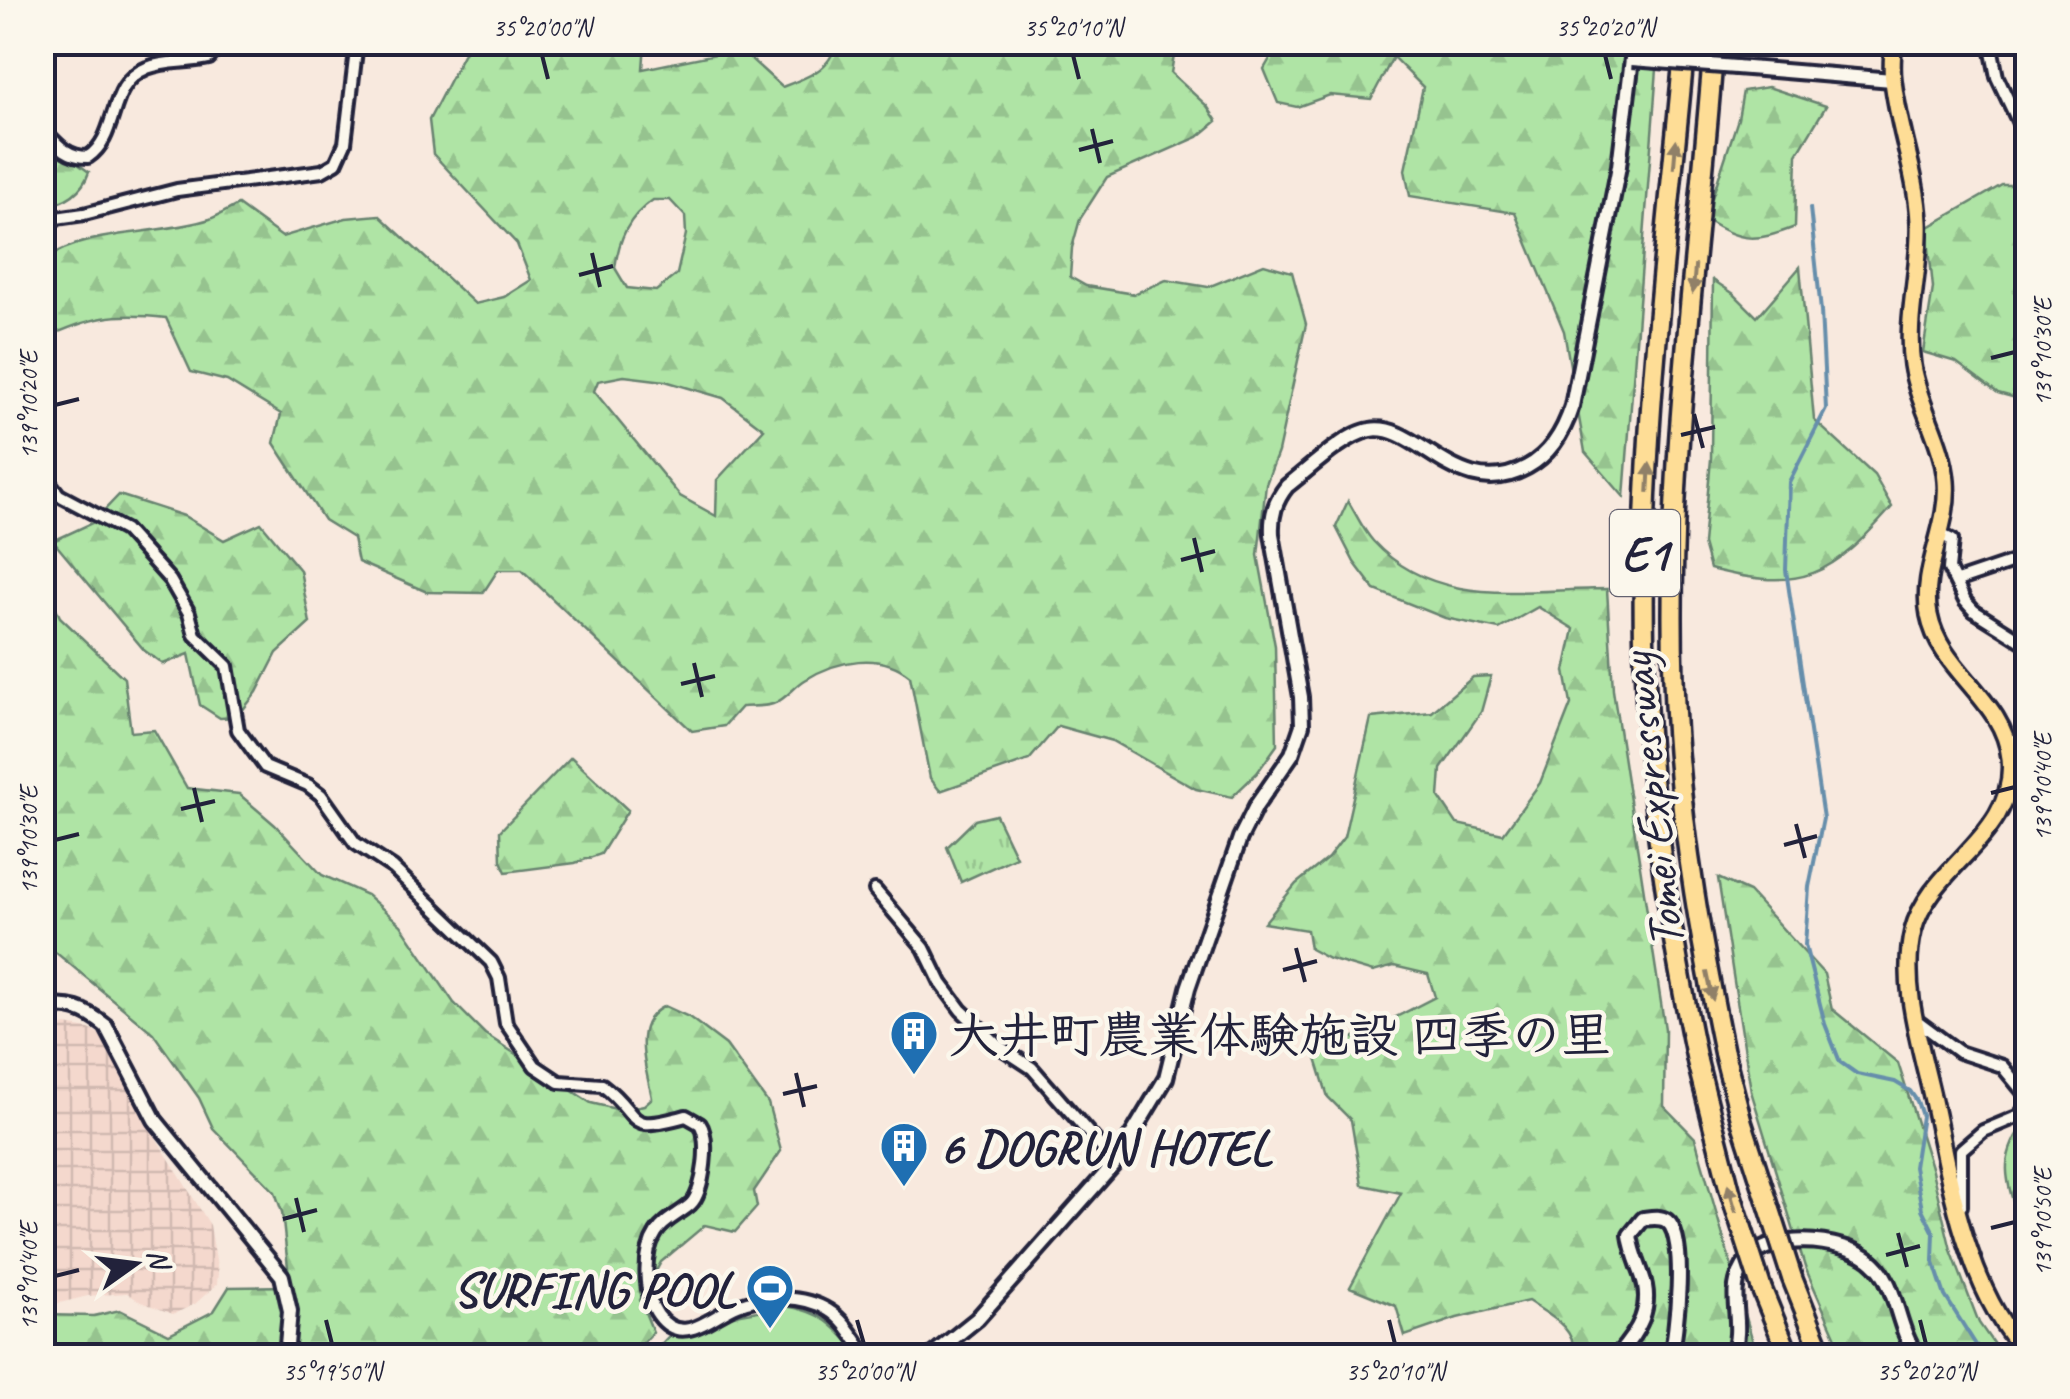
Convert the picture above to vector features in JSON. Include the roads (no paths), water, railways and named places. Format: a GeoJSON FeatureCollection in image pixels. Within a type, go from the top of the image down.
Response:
{"type":"FeatureCollection","features":[{"type":"Feature","properties":{"kind":"highway","name":"Tomei Expressway"},"geometry":{"type":"LineString","coordinates":[[1686,42],[1653,402],[1645,542],[1644,639],[1650,758],[1660,866],[1696,1061],[1730,1191],[1762,1290],[1790,1356]]}},
{"type":"Feature","properties":{"kind":"highway","name":"Tomei Expressway"},"geometry":{"type":"LineString","coordinates":[[1714,42],[1680,415],[1673,648],[1676,727],[1688,860],[1724,1053],[1792,1278],[1823,1356]]}},
{"type":"Feature","properties":{"kind":"main road"},"geometry":{"type":"LineString","coordinates":[[1893,42],[1892,80],[1918,202],[1919,252],[1910,346],[1918,396],[1945,471],[1947,499],[1927,594],[1932,628],[1950,660],[1989,706],[2007,744],[2008,788],[1995,820],[1931,894],[1913,932],[1908,971],[1968,1250],[2016,1353]]}},
{"type":"Feature","properties":{"kind":"street"},"geometry":{"type":"LineString","coordinates":[[42,128],[61,149],[74,157],[88,157],[101,144],[118,97],[133,75],[161,64],[209,58],[222,42]]}},
{"type":"Feature","properties":{"kind":"street"},"geometry":{"type":"LineString","coordinates":[[42,220],[84,214],[177,190],[322,171],[336,163],[345,142],[357,42]]}},
{"type":"Feature","properties":{"kind":"street"},"geometry":{"type":"LineString","coordinates":[[930,1356],[977,1319],[1115,1163],[1171,1066],[1188,988],[1247,820],[1292,754],[1299,736],[1303,711],[1272,534],[1278,496],[1356,434],[1370,430],[1388,431],[1456,469],[1478,476],[1516,472],[1537,461],[1560,436],[1572,406],[1619,166],[1634,42]]}},
{"type":"Feature","properties":{"kind":"street"},"geometry":{"type":"LineString","coordinates":[[1990,42],[1996,77],[2028,142]]}},
{"type":"Feature","properties":{"kind":"street"},"geometry":{"type":"LineString","coordinates":[[1632,59],[1892,80]]}},
{"type":"Feature","properties":{"kind":"street"},"geometry":{"type":"LineString","coordinates":[[42,473],[59,495],[125,530],[163,570],[189,613],[195,634],[227,666],[238,730],[264,766],[315,790],[355,843],[393,868],[492,962],[499,978],[506,1023],[536,1066],[560,1082],[602,1084],[628,1114],[641,1122],[664,1124],[686,1116],[700,1124],[706,1142],[697,1194],[652,1240],[648,1289],[659,1316],[672,1326],[688,1330],[747,1302],[808,1302],[826,1308],[843,1322],[867,1356]]}},
{"type":"Feature","properties":{"kind":"street"},"geometry":{"type":"LineString","coordinates":[[1940,534],[1952,540],[1949,569],[1969,607],[2028,645]]}},
{"type":"Feature","properties":{"kind":"street"},"geometry":{"type":"LineString","coordinates":[[1957,582],[2028,558]]}},
{"type":"Feature","properties":{"kind":"street"},"geometry":{"type":"LineString","coordinates":[[2007,744],[2028,728]]}},
{"type":"Feature","properties":{"kind":"street"},"geometry":{"type":"LineString","coordinates":[[875,890],[924,948],[941,983],[961,1010],[1000,1047],[1032,1068],[1115,1163]]}},
{"type":"Feature","properties":{"kind":"street"},"geometry":{"type":"LineString","coordinates":[[42,1009],[70,1007],[94,1016],[106,1026],[155,1120],[282,1276],[290,1311],[286,1356]]}},
{"type":"Feature","properties":{"kind":"street"},"geometry":{"type":"LineString","coordinates":[[1916,1020],[1959,1052],[2002,1066],[2025,1094],[2026,1107],[2019,1116],[1983,1131],[1961,1150],[1961,1216],[1968,1250]]}},
{"type":"Feature","properties":{"kind":"street"},"geometry":{"type":"LineString","coordinates":[[1617,1356],[1643,1321],[1644,1280],[1630,1235],[1635,1226],[1651,1218],[1663,1218],[1670,1223],[1676,1242],[1677,1328],[1670,1356]]}},
{"type":"Feature","properties":{"kind":"street"},"geometry":{"type":"LineString","coordinates":[[1732,1356],[1740,1319],[1736,1284],[1740,1270],[1758,1249],[1801,1240],[1851,1248],[1877,1263],[1918,1356]]}},
{"type":"Feature","properties":{"kind":"waterway"},"geometry":{"type":"LineString","coordinates":[[1810,208],[1826,409],[1789,482],[1786,570],[1823,818],[1809,887],[1805,945],[1825,1024],[1840,1062],[1857,1074],[1895,1082],[1917,1101],[1922,1116],[1914,1167],[1922,1209],[1934,1233],[1933,1260],[1945,1296],[1983,1356]]}},
{"type":"Feature","properties":{"kind":"place","name":"大井町農業体験施設 四季の里"},"geometry":{"type":"Point","coordinates":[914,1076]}},
{"type":"Feature","properties":{"kind":"place","name":"6 DOGRUN HOTEL"},"geometry":{"type":"Point","coordinates":[904,1188]}},
{"type":"Feature","properties":{"kind":"place","name":"SURFING POOL"},"geometry":{"type":"Point","coordinates":[770,1330]}}]}
